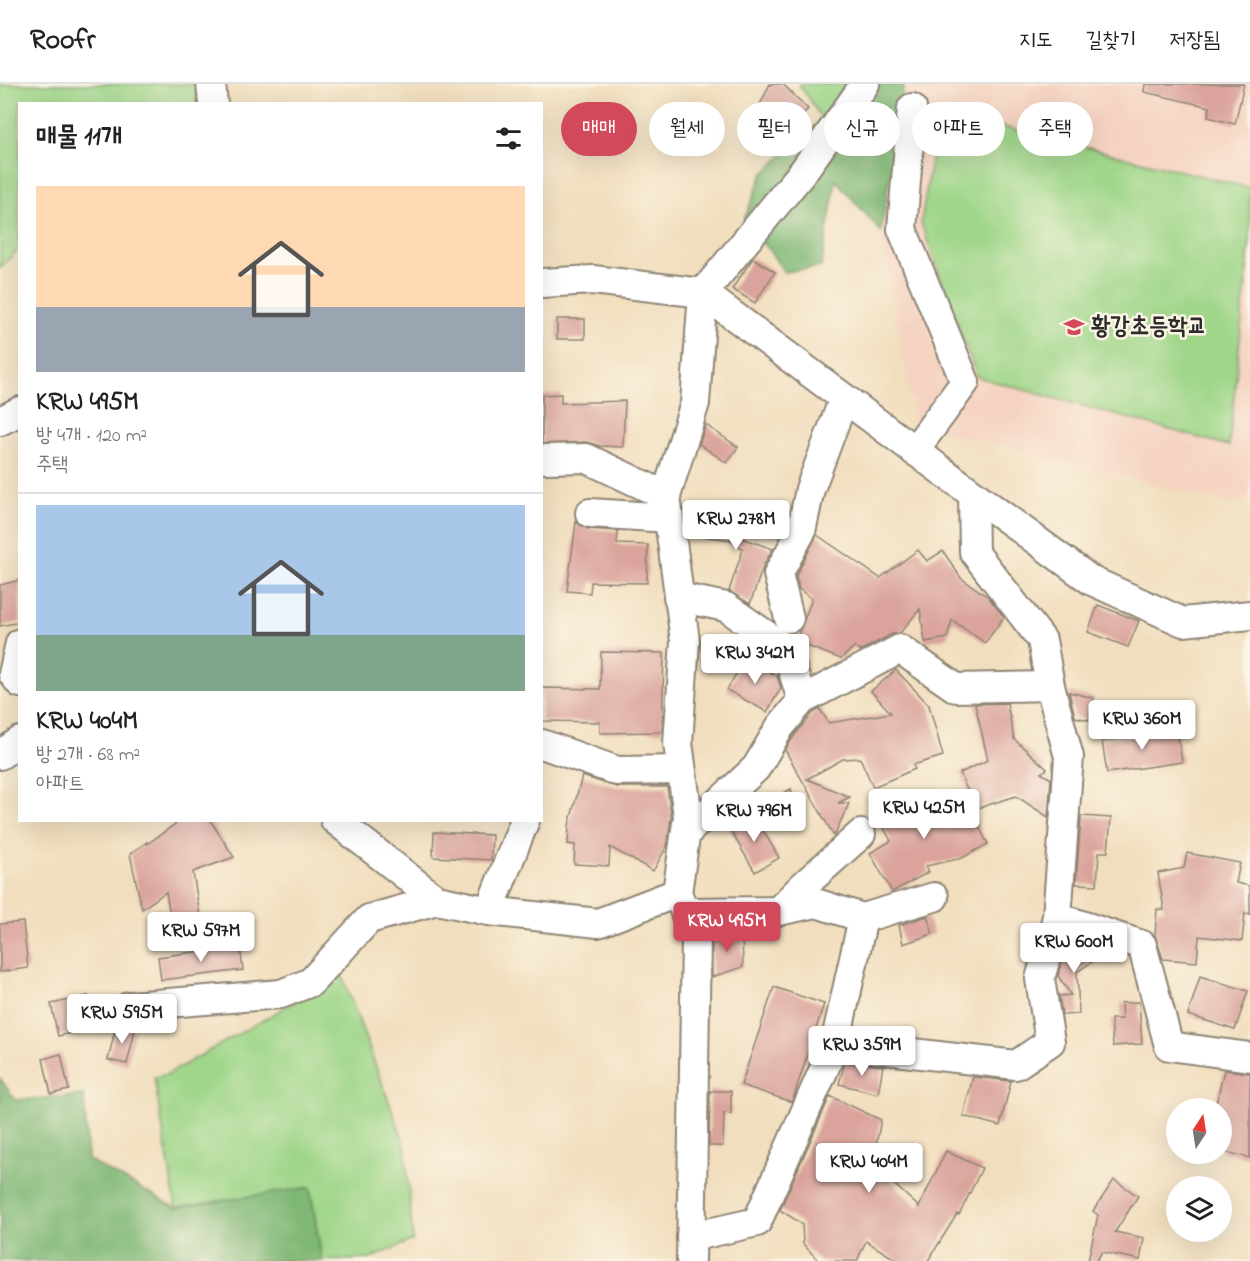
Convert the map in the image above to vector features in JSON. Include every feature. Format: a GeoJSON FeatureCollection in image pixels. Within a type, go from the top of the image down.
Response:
{"type":"FeatureCollection","features":[{"type":"Feature","properties":{"kind":"street"},"geometry":{"type":"LineString","coordinates":[[212,84],[213,102]]}},
{"type":"Feature","properties":{"kind":"street"},"geometry":{"type":"LineString","coordinates":[[863,918],[835,1044],[757,1222],[691,1249],[696,938],[681,903],[687,816],[678,743],[685,641],[667,507],[695,403],[703,293],[802,173],[865,84]]}},
{"type":"Feature","properties":{"kind":"street"},"geometry":{"type":"LineString","coordinates":[[912,108],[902,229],[965,382],[914,451]]}},
{"type":"Feature","properties":{"kind":"street"},"geometry":{"type":"LineString","coordinates":[[543,283],[593,280],[703,293],[1092,581],[1183,622],[1250,615]]}},
{"type":"Feature","properties":{"kind":"street"},"geometry":{"type":"LineString","coordinates":[[789,618],[778,574],[801,532],[810,489],[844,398]]}},
{"type":"Feature","properties":{"kind":"street"},"geometry":{"type":"LineString","coordinates":[[0,421],[18,412]]}},
{"type":"Feature","properties":{"kind":"street"},"geometry":{"type":"LineString","coordinates":[[546,459],[586,458],[667,507]]}},
{"type":"Feature","properties":{"kind":"street"},"geometry":{"type":"LineString","coordinates":[[835,1044],[1016,1065],[1050,1042],[1040,979],[1057,917],[1069,757],[1050,686],[1042,640],[974,552],[973,494]]}},
{"type":"Feature","properties":{"kind":"street"},"geometry":{"type":"LineString","coordinates":[[590,513],[667,507]]}},
{"type":"Feature","properties":{"kind":"street"},"geometry":{"type":"LineString","coordinates":[[678,597],[726,607],[786,649],[802,700]]}},
{"type":"Feature","properties":{"kind":"street"},"geometry":{"type":"LineString","coordinates":[[686,833],[756,768],[780,726],[802,700],[900,649],[956,688],[1050,686]]}},
{"type":"Feature","properties":{"kind":"street"},"geometry":{"type":"LineString","coordinates":[[18,652],[13,674],[18,680]]}},
{"type":"Feature","properties":{"kind":"street"},"geometry":{"type":"LineString","coordinates":[[0,754],[18,742]]}},
{"type":"Feature","properties":{"kind":"street"},"geometry":{"type":"LineString","coordinates":[[543,744],[617,771],[681,770]]}},
{"type":"Feature","properties":{"kind":"street"},"geometry":{"type":"LineString","coordinates":[[338,822],[437,900],[489,911],[598,923],[681,903],[778,911],[816,903],[863,918],[934,897]]}},
{"type":"Feature","properties":{"kind":"street"},"geometry":{"type":"LineString","coordinates":[[489,911],[524,822]]}},
{"type":"Feature","properties":{"kind":"street"},"geometry":{"type":"LineString","coordinates":[[778,911],[861,834]]}},
{"type":"Feature","properties":{"kind":"street"},"geometry":{"type":"LineString","coordinates":[[130,1006],[281,994],[311,982],[369,919],[437,900]]}},
{"type":"Feature","properties":{"kind":"street"},"geometry":{"type":"LineString","coordinates":[[1057,917],[1142,945],[1169,1046],[1250,1057]]}},
{"type":"Feature","properties":{"kind":"shaded area","name":"황강초등학교"},"geometry":{"type":"Polygon","coordinates":[[[904,84],[1250,84],[1250,498],[1234,505],[915,423],[881,232],[893,156],[900,156],[900,110],[904,84]]]}},
{"type":"Feature","properties":{"kind":"green space"},"geometry":{"type":"Polygon","coordinates":[[[0,84],[196,84],[198,102],[18,102],[18,250],[0,268],[0,84]]]}},
{"type":"Feature","properties":{"kind":"green space"},"geometry":{"type":"Polygon","coordinates":[[[799,84],[846,84],[834,102],[824,102],[822,119],[799,84]]]}},
{"type":"Feature","properties":{"kind":"green space"},"geometry":{"type":"Polygon","coordinates":[[[846,84],[904,84],[900,110],[900,102],[834,102],[846,84]]]}},
{"type":"Feature","properties":{"kind":"green space"},"geometry":{"type":"Polygon","coordinates":[[[824,116],[824,156],[893,156],[881,232],[836,180],[821,267],[784,272],[767,247],[741,227],[762,175],[782,156],[812,156],[812,128],[824,116]]]}},
{"type":"Feature","properties":{"kind":"green space"},"geometry":{"type":"Polygon","coordinates":[[[1005,127],[1017,130],[1017,156],[1093,156],[1093,149],[1250,188],[1250,240],[1229,446],[977,377],[921,223],[932,156],[1005,156],[1005,127]]]}},
{"type":"Feature","properties":{"kind":"green space"},"geometry":{"type":"Polygon","coordinates":[[[342,975],[405,1145],[413,1240],[370,1259],[322,1261],[310,1187],[176,1208],[154,1077],[168,1074],[342,975]]]}},
{"type":"Feature","properties":{"kind":"green space"},"geometry":{"type":"Polygon","coordinates":[[[0,1078],[15,1100],[84,1095],[88,1160],[176,1208],[310,1187],[322,1261],[0,1261],[0,1078]]]}},
{"type":"Feature","properties":{"kind":"building"},"geometry":{"type":"Polygon","coordinates":[[[770,84],[783,84],[801,102],[761,102],[770,84]]]}},
{"type":"Feature","properties":{"kind":"building"},"geometry":{"type":"Polygon","coordinates":[[[1145,84],[1244,84],[1235,124],[1208,117],[1210,107],[1144,92],[1145,84]]]}},
{"type":"Feature","properties":{"kind":"building"},"geometry":{"type":"Polygon","coordinates":[[[753,258],[775,272],[755,303],[732,289],[753,258]]]}},
{"type":"Feature","properties":{"kind":"building"},"geometry":{"type":"Polygon","coordinates":[[[557,319],[585,319],[585,339],[557,339],[557,319]]]}},
{"type":"Feature","properties":{"kind":"building"},"geometry":{"type":"Polygon","coordinates":[[[561,394],[561,403],[625,401],[623,447],[600,446],[586,442],[543,444],[543,395],[561,394]]]}},
{"type":"Feature","properties":{"kind":"building"},"geometry":{"type":"Polygon","coordinates":[[[706,425],[738,447],[727,463],[699,444],[706,425]]]}},
{"type":"Feature","properties":{"kind":"building"},"geometry":{"type":"Polygon","coordinates":[[[698,509],[735,514],[731,539],[733,535],[773,549],[764,564],[750,604],[729,591],[743,549],[731,540],[695,535],[698,509]]]}},
{"type":"Feature","properties":{"kind":"building"},"geometry":{"type":"Polygon","coordinates":[[[576,522],[588,529],[618,531],[617,544],[648,545],[647,583],[591,582],[590,593],[567,591],[576,522]]]}},
{"type":"Feature","properties":{"kind":"building"},"geometry":{"type":"Polygon","coordinates":[[[817,535],[880,578],[918,550],[927,561],[943,551],[961,578],[988,597],[1004,617],[985,643],[952,620],[947,638],[925,642],[920,609],[900,633],[892,634],[860,651],[854,647],[841,659],[802,644],[797,638],[812,599],[799,589],[796,576],[817,535]]]}},
{"type":"Feature","properties":{"kind":"building"},"geometry":{"type":"Polygon","coordinates":[[[18,580],[18,622],[0,626],[0,585],[18,580]]]}},
{"type":"Feature","properties":{"kind":"building"},"geometry":{"type":"Polygon","coordinates":[[[1098,605],[1139,621],[1128,647],[1088,632],[1098,605]]]}},
{"type":"Feature","properties":{"kind":"building"},"geometry":{"type":"Polygon","coordinates":[[[601,652],[664,653],[662,732],[600,733],[600,722],[543,721],[543,688],[600,689],[601,652]]]}},
{"type":"Feature","properties":{"kind":"building"},"geometry":{"type":"Polygon","coordinates":[[[745,658],[777,676],[781,688],[767,712],[727,690],[745,658]]]}},
{"type":"Feature","properties":{"kind":"building"},"geometry":{"type":"Polygon","coordinates":[[[896,670],[929,705],[943,756],[913,765],[915,769],[873,787],[860,758],[843,759],[807,779],[850,797],[838,803],[849,803],[834,836],[785,750],[813,713],[820,709],[829,723],[891,713],[871,691],[896,670]]]}},
{"type":"Feature","properties":{"kind":"building"},"geometry":{"type":"Polygon","coordinates":[[[1069,692],[1094,698],[1089,720],[1075,717],[1069,692]]]}},
{"type":"Feature","properties":{"kind":"building"},"geometry":{"type":"Polygon","coordinates":[[[1007,703],[1014,739],[1047,769],[1041,773],[1051,779],[1048,817],[1016,796],[975,809],[960,773],[988,760],[975,704],[1007,703]]]}},
{"type":"Feature","properties":{"kind":"building"},"geometry":{"type":"Polygon","coordinates":[[[1177,730],[1182,762],[1107,773],[1102,741],[1177,730]]]}},
{"type":"Feature","properties":{"kind":"building"},"geometry":{"type":"Polygon","coordinates":[[[582,776],[617,787],[667,787],[671,816],[667,846],[653,871],[610,847],[609,866],[574,864],[575,845],[568,844],[569,825],[582,776]]]}},
{"type":"Feature","properties":{"kind":"building"},"geometry":{"type":"Polygon","coordinates":[[[791,789],[796,809],[774,821],[765,804],[791,789]]]}},
{"type":"Feature","properties":{"kind":"building"},"geometry":{"type":"Polygon","coordinates":[[[880,804],[968,806],[988,844],[962,858],[926,866],[929,872],[892,892],[870,853],[891,841],[873,808],[883,812],[880,804]]]}},
{"type":"Feature","properties":{"kind":"building"},"geometry":{"type":"Polygon","coordinates":[[[754,814],[779,858],[755,872],[729,828],[754,814]]]}},
{"type":"Feature","properties":{"kind":"building"},"geometry":{"type":"Polygon","coordinates":[[[1081,816],[1111,818],[1108,852],[1099,852],[1097,885],[1076,884],[1081,816]]]}},
{"type":"Feature","properties":{"kind":"building"},"geometry":{"type":"Polygon","coordinates":[[[178,822],[211,822],[234,857],[193,872],[200,916],[171,921],[166,892],[142,909],[130,854],[147,842],[147,844],[178,822]]]}},
{"type":"Feature","properties":{"kind":"building"},"geometry":{"type":"Polygon","coordinates":[[[434,832],[492,835],[491,860],[433,857],[434,832]]]}},
{"type":"Feature","properties":{"kind":"building"},"geometry":{"type":"Polygon","coordinates":[[[1187,853],[1240,863],[1236,883],[1250,886],[1250,914],[1245,913],[1242,941],[1199,936],[1197,962],[1163,959],[1155,935],[1157,909],[1164,910],[1158,873],[1184,868],[1187,853]]]}},
{"type":"Feature","properties":{"kind":"building"},"geometry":{"type":"Polygon","coordinates":[[[927,916],[933,934],[903,944],[899,925],[927,916]]]}},
{"type":"Feature","properties":{"kind":"building"},"geometry":{"type":"Polygon","coordinates":[[[23,922],[28,968],[0,972],[0,924],[23,922]]]}},
{"type":"Feature","properties":{"kind":"building"},"geometry":{"type":"Polygon","coordinates":[[[742,934],[743,967],[712,977],[712,935],[742,934]]]}},
{"type":"Feature","properties":{"kind":"building"},"geometry":{"type":"Polygon","coordinates":[[[1078,941],[1090,945],[1098,958],[1077,972],[1079,1014],[1062,1015],[1059,996],[1071,995],[1058,976],[1065,949],[1078,941]]]}},
{"type":"Feature","properties":{"kind":"building"},"geometry":{"type":"Polygon","coordinates":[[[240,946],[243,970],[161,980],[158,957],[240,946]]]}},
{"type":"Feature","properties":{"kind":"building"},"geometry":{"type":"Polygon","coordinates":[[[1200,976],[1248,991],[1235,1030],[1188,1015],[1200,976]]]}},
{"type":"Feature","properties":{"kind":"building"},"geometry":{"type":"Polygon","coordinates":[[[774,987],[824,1004],[792,1102],[741,1085],[774,987]]]}},
{"type":"Feature","properties":{"kind":"building"},"geometry":{"type":"Polygon","coordinates":[[[88,996],[95,1028],[58,1036],[51,1004],[88,996]]]}},
{"type":"Feature","properties":{"kind":"building"},"geometry":{"type":"Polygon","coordinates":[[[1139,1002],[1142,1044],[1113,1046],[1111,1019],[1122,1019],[1121,1003],[1139,1002]]]}},
{"type":"Feature","properties":{"kind":"building"},"geometry":{"type":"Polygon","coordinates":[[[116,1026],[135,1030],[127,1064],[108,1060],[116,1026]]]}},
{"type":"Feature","properties":{"kind":"building"},"geometry":{"type":"Polygon","coordinates":[[[61,1054],[69,1090],[51,1094],[43,1059],[61,1054]]]}},
{"type":"Feature","properties":{"kind":"building"},"geometry":{"type":"Polygon","coordinates":[[[845,1062],[883,1066],[878,1094],[839,1084],[845,1062]]]}},
{"type":"Feature","properties":{"kind":"building"},"geometry":{"type":"Polygon","coordinates":[[[1224,1070],[1250,1073],[1250,1158],[1232,1154],[1232,1098],[1217,1098],[1224,1070]]]}},
{"type":"Feature","properties":{"kind":"building"},"geometry":{"type":"Polygon","coordinates":[[[973,1077],[1011,1081],[1000,1126],[963,1116],[973,1077]]]}},
{"type":"Feature","properties":{"kind":"building"},"geometry":{"type":"Polygon","coordinates":[[[710,1091],[731,1091],[731,1114],[724,1113],[723,1146],[709,1146],[710,1091]]]}},
{"type":"Feature","properties":{"kind":"building"},"geometry":{"type":"Polygon","coordinates":[[[830,1096],[881,1120],[872,1164],[919,1207],[946,1151],[982,1168],[959,1215],[957,1214],[928,1261],[898,1261],[866,1241],[857,1261],[819,1261],[803,1244],[802,1224],[780,1210],[830,1096]]]}},
{"type":"Feature","properties":{"kind":"building"},"geometry":{"type":"Polygon","coordinates":[[[1114,1180],[1138,1196],[1115,1232],[1144,1238],[1140,1260],[1102,1252],[1096,1261],[1088,1261],[1098,1215],[1093,1211],[1114,1180]]]}},
{"type":"Feature","properties":{"kind":"place","name":"황강초등학교"},"geometry":{"type":"Point","coordinates":[1074,327]}}]}
